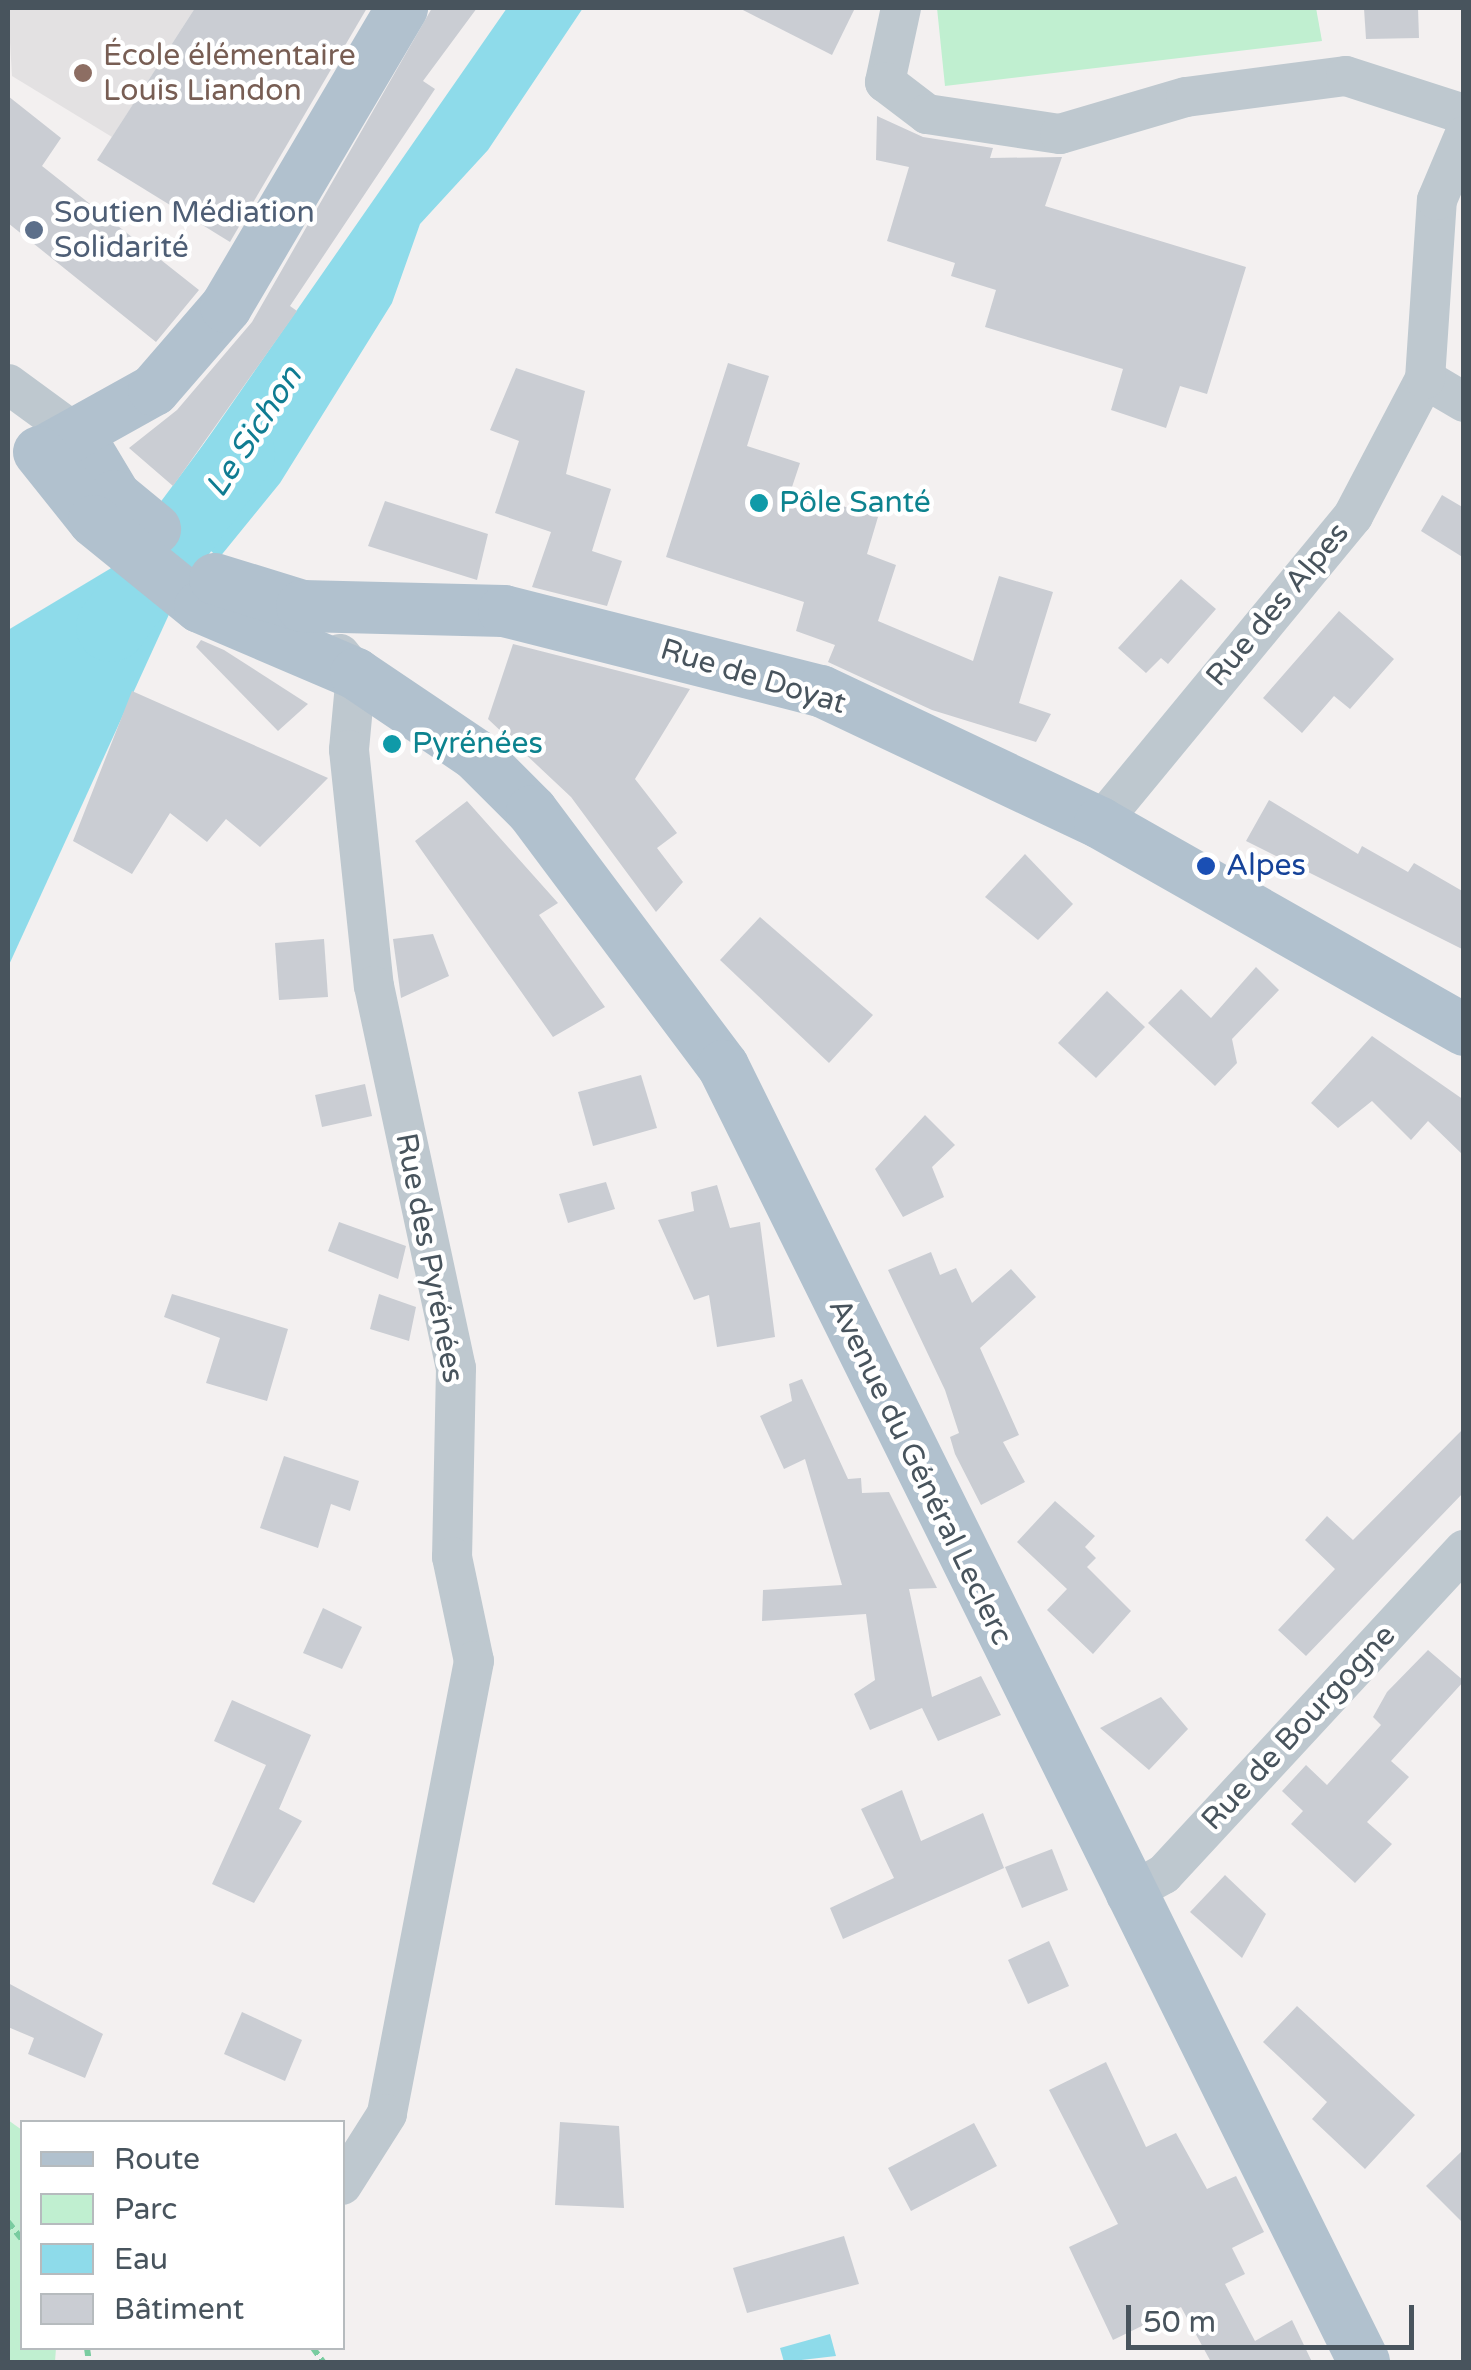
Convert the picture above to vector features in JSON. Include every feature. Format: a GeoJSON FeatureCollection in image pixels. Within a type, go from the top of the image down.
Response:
{"type":"FeatureCollection","features":[{"type":"Feature","properties":{"kind":"main road"},"geometry":{"type":"LineString","coordinates":[[212,597],[104,508],[42,449],[154,390],[226,308],[402,8]]}},
{"type":"Feature","properties":{"kind":"main road","name":"Rue de Doyat"},"geometry":{"type":"LineString","coordinates":[[212,597],[302,606],[523,615],[821,691],[1100,823],[1464,1030]]}},
{"type":"Feature","properties":{"kind":"main road","name":"Avenue du Général Leclerc"},"geometry":{"type":"LineString","coordinates":[[212,597],[356,674],[476,755],[532,811],[723,1066],[1126,1895],[1364,2362]]}},
{"type":"Feature","properties":{"kind":"main road"},"geometry":{"type":"LineString","coordinates":[[356,674],[445,611]]}},
{"type":"Feature","properties":{"kind":"street"},"geometry":{"type":"LineString","coordinates":[[900,8],[885,82],[926,114],[1060,134],[1186,97],[1346,76],[1464,114]]}},
{"type":"Feature","properties":{"kind":"street","name":"Rue des Alpes"},"geometry":{"type":"LineString","coordinates":[[1100,823],[1353,516],[1425,378],[1437,200],[1464,136]]}},
{"type":"Feature","properties":{"kind":"street"},"geometry":{"type":"LineString","coordinates":[[1425,378],[1464,402]]}},
{"type":"Feature","properties":{"kind":"street"},"geometry":{"type":"LineString","coordinates":[[12,388],[42,449]]}},
{"type":"Feature","properties":{"kind":"street"},"geometry":{"type":"LineString","coordinates":[[302,606],[356,674]]}},
{"type":"Feature","properties":{"kind":"street","name":"Rue des Pyrénées"},"geometry":{"type":"LineString","coordinates":[[345,2180],[387,2114],[474,1662],[452,1558],[456,1368],[374,986],[349,750],[356,674]]}},
{"type":"Feature","properties":{"kind":"street","name":"Rue de Bourgogne"},"geometry":{"type":"LineString","coordinates":[[1126,1895],[1164,1874],[1464,1550]]}},
{"type":"Feature","properties":{"kind":"shaded area","name":"École élémentaire Louis Liandon"},"geometry":{"type":"Polygon","coordinates":[[[8,8],[195,8],[112,137],[12,76],[8,8]]]}},
{"type":"Feature","properties":{"kind":"green space"},"geometry":{"type":"Polygon","coordinates":[[[937,8],[1316,8],[1322,41],[945,86],[937,8]]]}},
{"type":"Feature","properties":{"kind":"green space"},"geometry":{"type":"Polygon","coordinates":[[[8,2120],[20,2129],[20,2350],[56,2350],[55,2362],[8,2362],[8,2120]]]}},
{"type":"Feature","properties":{"kind":"water","name":"Le Sichon"},"geometry":{"type":"Polygon","coordinates":[[[507,8],[583,8],[488,150],[420,224],[392,303],[280,483],[219,558],[160,507],[507,8]]]}},
{"type":"Feature","properties":{"kind":"water"},"geometry":{"type":"Polygon","coordinates":[[[118,564],[171,610],[8,967],[8,630],[118,564]]]}},
{"type":"Feature","properties":{"kind":"water"},"geometry":{"type":"Polygon","coordinates":[[[830,2334],[836,2356],[784,2362],[780,2348],[830,2334]]]}},
{"type":"Feature","properties":{"kind":"building"},"geometry":{"type":"Polygon","coordinates":[[[195,8],[367,8],[230,242],[97,160],[195,8]]]}},
{"type":"Feature","properties":{"kind":"building"},"geometry":{"type":"Polygon","coordinates":[[[432,8],[477,8],[423,81],[435,89],[290,306],[297,311],[173,486],[129,448],[177,410],[252,322],[432,8]]]}},
{"type":"Feature","properties":{"kind":"building"},"geometry":{"type":"Polygon","coordinates":[[[739,8],[855,8],[832,55],[739,8]]]}},
{"type":"Feature","properties":{"kind":"building"},"geometry":{"type":"Polygon","coordinates":[[[1364,8],[1418,8],[1419,38],[1366,39],[1364,8]]]}},
{"type":"Feature","properties":{"kind":"building"},"geometry":{"type":"Polygon","coordinates":[[[8,96],[61,138],[42,166],[199,290],[156,342],[8,223],[8,96]]]}},
{"type":"Feature","properties":{"kind":"building"},"geometry":{"type":"Polygon","coordinates":[[[877,116],[923,137],[993,148],[990,158],[1062,157],[1045,206],[1246,267],[1207,394],[1180,386],[1166,428],[1111,410],[1123,369],[985,327],[996,290],[951,276],[955,263],[887,241],[909,167],[876,160],[877,116]]]}},
{"type":"Feature","properties":{"kind":"building"},"geometry":{"type":"Polygon","coordinates":[[[728,363],[769,376],[747,446],[800,463],[791,490],[878,517],[867,554],[896,565],[878,621],[973,661],[999,576],[1053,592],[1019,703],[1051,714],[1036,742],[932,710],[828,662],[835,645],[796,631],[804,602],[666,557],[728,363]]]}},
{"type":"Feature","properties":{"kind":"building"},"geometry":{"type":"Polygon","coordinates":[[[516,368],[585,391],[566,474],[611,489],[592,551],[622,561],[607,606],[532,587],[551,532],[495,513],[519,441],[490,430],[516,368]]]}},
{"type":"Feature","properties":{"kind":"building"},"geometry":{"type":"Polygon","coordinates":[[[1442,495],[1464,508],[1464,558],[1421,531],[1442,495]]]}},
{"type":"Feature","properties":{"kind":"building"},"geometry":{"type":"Polygon","coordinates":[[[385,501],[488,534],[477,580],[368,546],[385,501]]]}},
{"type":"Feature","properties":{"kind":"building"},"geometry":{"type":"Polygon","coordinates":[[[1181,579],[1216,609],[1168,664],[1161,658],[1146,673],[1118,648],[1181,579]]]}},
{"type":"Feature","properties":{"kind":"building"},"geometry":{"type":"Polygon","coordinates":[[[1339,611],[1394,659],[1350,709],[1334,696],[1302,733],[1263,698],[1339,611]]]}},
{"type":"Feature","properties":{"kind":"building"},"geometry":{"type":"Polygon","coordinates":[[[201,640],[224,650],[308,704],[278,731],[196,647],[201,640]]]}},
{"type":"Feature","properties":{"kind":"building"},"geometry":{"type":"Polygon","coordinates":[[[513,644],[690,689],[635,779],[677,833],[657,848],[683,882],[656,912],[571,797],[488,719],[513,644]]]}},
{"type":"Feature","properties":{"kind":"building"},"geometry":{"type":"Polygon","coordinates":[[[132,691],[328,778],[260,847],[226,819],[207,842],[170,813],[132,874],[73,841],[132,691]]]}},
{"type":"Feature","properties":{"kind":"building"},"geometry":{"type":"Polygon","coordinates":[[[1269,800],[1358,854],[1362,846],[1408,872],[1414,863],[1464,892],[1464,950],[1246,841],[1269,800]]]}},
{"type":"Feature","properties":{"kind":"building"},"geometry":{"type":"Polygon","coordinates":[[[467,801],[558,903],[539,915],[605,1007],[553,1037],[415,841],[467,801]]]}},
{"type":"Feature","properties":{"kind":"building"},"geometry":{"type":"Polygon","coordinates":[[[1025,854],[1073,904],[1038,940],[985,897],[1025,854]]]}},
{"type":"Feature","properties":{"kind":"building"},"geometry":{"type":"Polygon","coordinates":[[[760,917],[873,1015],[829,1063],[720,960],[760,917]]]}},
{"type":"Feature","properties":{"kind":"building"},"geometry":{"type":"Polygon","coordinates":[[[433,934],[449,976],[401,998],[393,939],[433,934]]]}},
{"type":"Feature","properties":{"kind":"building"},"geometry":{"type":"Polygon","coordinates":[[[324,939],[328,997],[279,1000],[275,943],[324,939]]]}},
{"type":"Feature","properties":{"kind":"building"},"geometry":{"type":"Polygon","coordinates":[[[1256,967],[1279,990],[1232,1039],[1237,1063],[1215,1086],[1148,1023],[1181,989],[1211,1018],[1256,967]]]}},
{"type":"Feature","properties":{"kind":"building"},"geometry":{"type":"Polygon","coordinates":[[[1107,991],[1145,1027],[1096,1078],[1058,1043],[1107,991]]]}},
{"type":"Feature","properties":{"kind":"building"},"geometry":{"type":"Polygon","coordinates":[[[1372,1036],[1464,1100],[1464,1156],[1428,1121],[1411,1140],[1372,1101],[1338,1128],[1311,1103],[1372,1036]]]}},
{"type":"Feature","properties":{"kind":"building"},"geometry":{"type":"Polygon","coordinates":[[[641,1075],[657,1128],[593,1146],[578,1092],[641,1075]]]}},
{"type":"Feature","properties":{"kind":"building"},"geometry":{"type":"Polygon","coordinates":[[[365,1084],[372,1116],[322,1127],[315,1095],[365,1084]]]}},
{"type":"Feature","properties":{"kind":"building"},"geometry":{"type":"Polygon","coordinates":[[[925,1115],[955,1145],[932,1167],[944,1197],[903,1217],[875,1169],[925,1115]]]}},
{"type":"Feature","properties":{"kind":"building"},"geometry":{"type":"Polygon","coordinates":[[[606,1182],[615,1209],[568,1223],[559,1194],[606,1182]]]}},
{"type":"Feature","properties":{"kind":"building"},"geometry":{"type":"Polygon","coordinates":[[[717,1185],[730,1228],[760,1222],[775,1337],[717,1347],[709,1295],[694,1300],[658,1220],[694,1211],[691,1192],[717,1185]]]}},
{"type":"Feature","properties":{"kind":"building"},"geometry":{"type":"Polygon","coordinates":[[[339,1222],[406,1246],[398,1279],[328,1251],[339,1222]]]}},
{"type":"Feature","properties":{"kind":"building"},"geometry":{"type":"Polygon","coordinates":[[[931,1252],[940,1275],[956,1268],[972,1303],[1011,1269],[1036,1297],[980,1348],[1019,1435],[1003,1442],[1025,1482],[981,1505],[955,1454],[950,1437],[959,1433],[945,1390],[888,1270],[931,1252]]]}},
{"type":"Feature","properties":{"kind":"building"},"geometry":{"type":"Polygon","coordinates":[[[172,1294],[288,1329],[267,1401],[206,1383],[220,1338],[164,1317],[172,1294]]]}},
{"type":"Feature","properties":{"kind":"building"},"geometry":{"type":"Polygon","coordinates":[[[379,1294],[416,1307],[409,1341],[370,1329],[379,1294]]]}},
{"type":"Feature","properties":{"kind":"building"},"geometry":{"type":"Polygon","coordinates":[[[802,1379],[848,1479],[861,1478],[862,1493],[889,1492],[937,1588],[909,1589],[932,1697],[981,1676],[1001,1715],[938,1741],[922,1708],[870,1730],[854,1694],[875,1680],[866,1614],[762,1621],[763,1590],[842,1585],[805,1459],[784,1469],[760,1416],[792,1401],[789,1384],[802,1379]]]}},
{"type":"Feature","properties":{"kind":"building"},"geometry":{"type":"Polygon","coordinates":[[[1464,1428],[1464,1492],[1306,1656],[1278,1630],[1335,1569],[1305,1540],[1327,1516],[1353,1540],[1464,1428]]]}},
{"type":"Feature","properties":{"kind":"building"},"geometry":{"type":"Polygon","coordinates":[[[284,1456],[359,1481],[350,1511],[331,1504],[318,1548],[260,1528],[284,1456]]]}},
{"type":"Feature","properties":{"kind":"building"},"geometry":{"type":"Polygon","coordinates":[[[1055,1501],[1095,1536],[1085,1547],[1096,1558],[1087,1567],[1131,1611],[1093,1654],[1047,1610],[1067,1589],[1017,1542],[1055,1501]]]}},
{"type":"Feature","properties":{"kind":"building"},"geometry":{"type":"Polygon","coordinates":[[[323,1608],[362,1627],[342,1669],[303,1653],[323,1608]]]}},
{"type":"Feature","properties":{"kind":"building"},"geometry":{"type":"Polygon","coordinates":[[[1428,1650],[1464,1681],[1391,1761],[1409,1777],[1367,1822],[1392,1844],[1355,1883],[1291,1824],[1303,1811],[1282,1791],[1306,1765],[1327,1785],[1381,1725],[1373,1717],[1387,1692],[1428,1650]]]}},
{"type":"Feature","properties":{"kind":"building"},"geometry":{"type":"Polygon","coordinates":[[[1161,1697],[1188,1729],[1149,1770],[1100,1728],[1161,1697]]]}},
{"type":"Feature","properties":{"kind":"building"},"geometry":{"type":"Polygon","coordinates":[[[232,1700],[311,1735],[279,1809],[302,1821],[254,1903],[212,1884],[266,1765],[214,1741],[232,1700]]]}},
{"type":"Feature","properties":{"kind":"building"},"geometry":{"type":"Polygon","coordinates":[[[902,1790],[921,1841],[983,1813],[1004,1868],[843,1939],[830,1908],[894,1878],[861,1809],[902,1790]]]}},
{"type":"Feature","properties":{"kind":"building"},"geometry":{"type":"Polygon","coordinates":[[[1052,1849],[1068,1890],[1022,1908],[1005,1867],[1052,1849]]]}},
{"type":"Feature","properties":{"kind":"building"},"geometry":{"type":"Polygon","coordinates":[[[1225,1875],[1266,1914],[1242,1958],[1190,1912],[1225,1875]]]}},
{"type":"Feature","properties":{"kind":"building"},"geometry":{"type":"Polygon","coordinates":[[[1049,1941],[1069,1986],[1028,2004],[1008,1960],[1049,1941]]]}},
{"type":"Feature","properties":{"kind":"building"},"geometry":{"type":"Polygon","coordinates":[[[8,1983],[103,2034],[85,2078],[28,2054],[34,2038],[8,2027],[8,1983]]]}},
{"type":"Feature","properties":{"kind":"building"},"geometry":{"type":"Polygon","coordinates":[[[1297,2006],[1415,2115],[1365,2169],[1312,2119],[1327,2102],[1263,2042],[1297,2006]]]}},
{"type":"Feature","properties":{"kind":"building"},"geometry":{"type":"Polygon","coordinates":[[[242,2012],[302,2040],[285,2081],[224,2054],[242,2012]]]}},
{"type":"Feature","properties":{"kind":"building"},"geometry":{"type":"Polygon","coordinates":[[[1106,2062],[1146,2147],[1176,2133],[1207,2189],[1236,2176],[1264,2232],[1232,2248],[1245,2274],[1225,2284],[1255,2341],[1292,2320],[1312,2362],[1211,2362],[1181,2307],[1113,2340],[1069,2247],[1118,2224],[1049,2090],[1106,2062]]]}},
{"type":"Feature","properties":{"kind":"building"},"geometry":{"type":"Polygon","coordinates":[[[560,2122],[619,2126],[624,2208],[555,2205],[560,2122]]]}},
{"type":"Feature","properties":{"kind":"building"},"geometry":{"type":"Polygon","coordinates":[[[974,2123],[997,2166],[911,2211],[888,2168],[974,2123]]]}},
{"type":"Feature","properties":{"kind":"building"},"geometry":{"type":"Polygon","coordinates":[[[1464,2149],[1464,2224],[1426,2186],[1464,2149]]]}},
{"type":"Feature","properties":{"kind":"building"},"geometry":{"type":"Polygon","coordinates":[[[844,2236],[859,2284],[747,2313],[733,2268],[844,2236]]]}},
{"type":"Feature","properties":{"kind":"waterway","name":"Le Sichon"},"geometry":{"type":"LineString","coordinates":[[111,627],[240,454]]}},
{"type":"Feature","properties":{"kind":"place","name":"École élémentaire Louis Liandon"},"geometry":{"type":"Point","coordinates":[83,73]}},
{"type":"Feature","properties":{"kind":"place","name":"Soutien Médiation Solidarité"},"geometry":{"type":"Point","coordinates":[34,230]}},
{"type":"Feature","properties":{"kind":"place","name":"Pôle Santé"},"geometry":{"type":"Point","coordinates":[759,503]}},
{"type":"Feature","properties":{"kind":"place","name":"Pyrénées"},"geometry":{"type":"Point","coordinates":[392,744]}},
{"type":"Feature","properties":{"kind":"place","name":"Alpes"},"geometry":{"type":"Point","coordinates":[1206,866]}}]}
